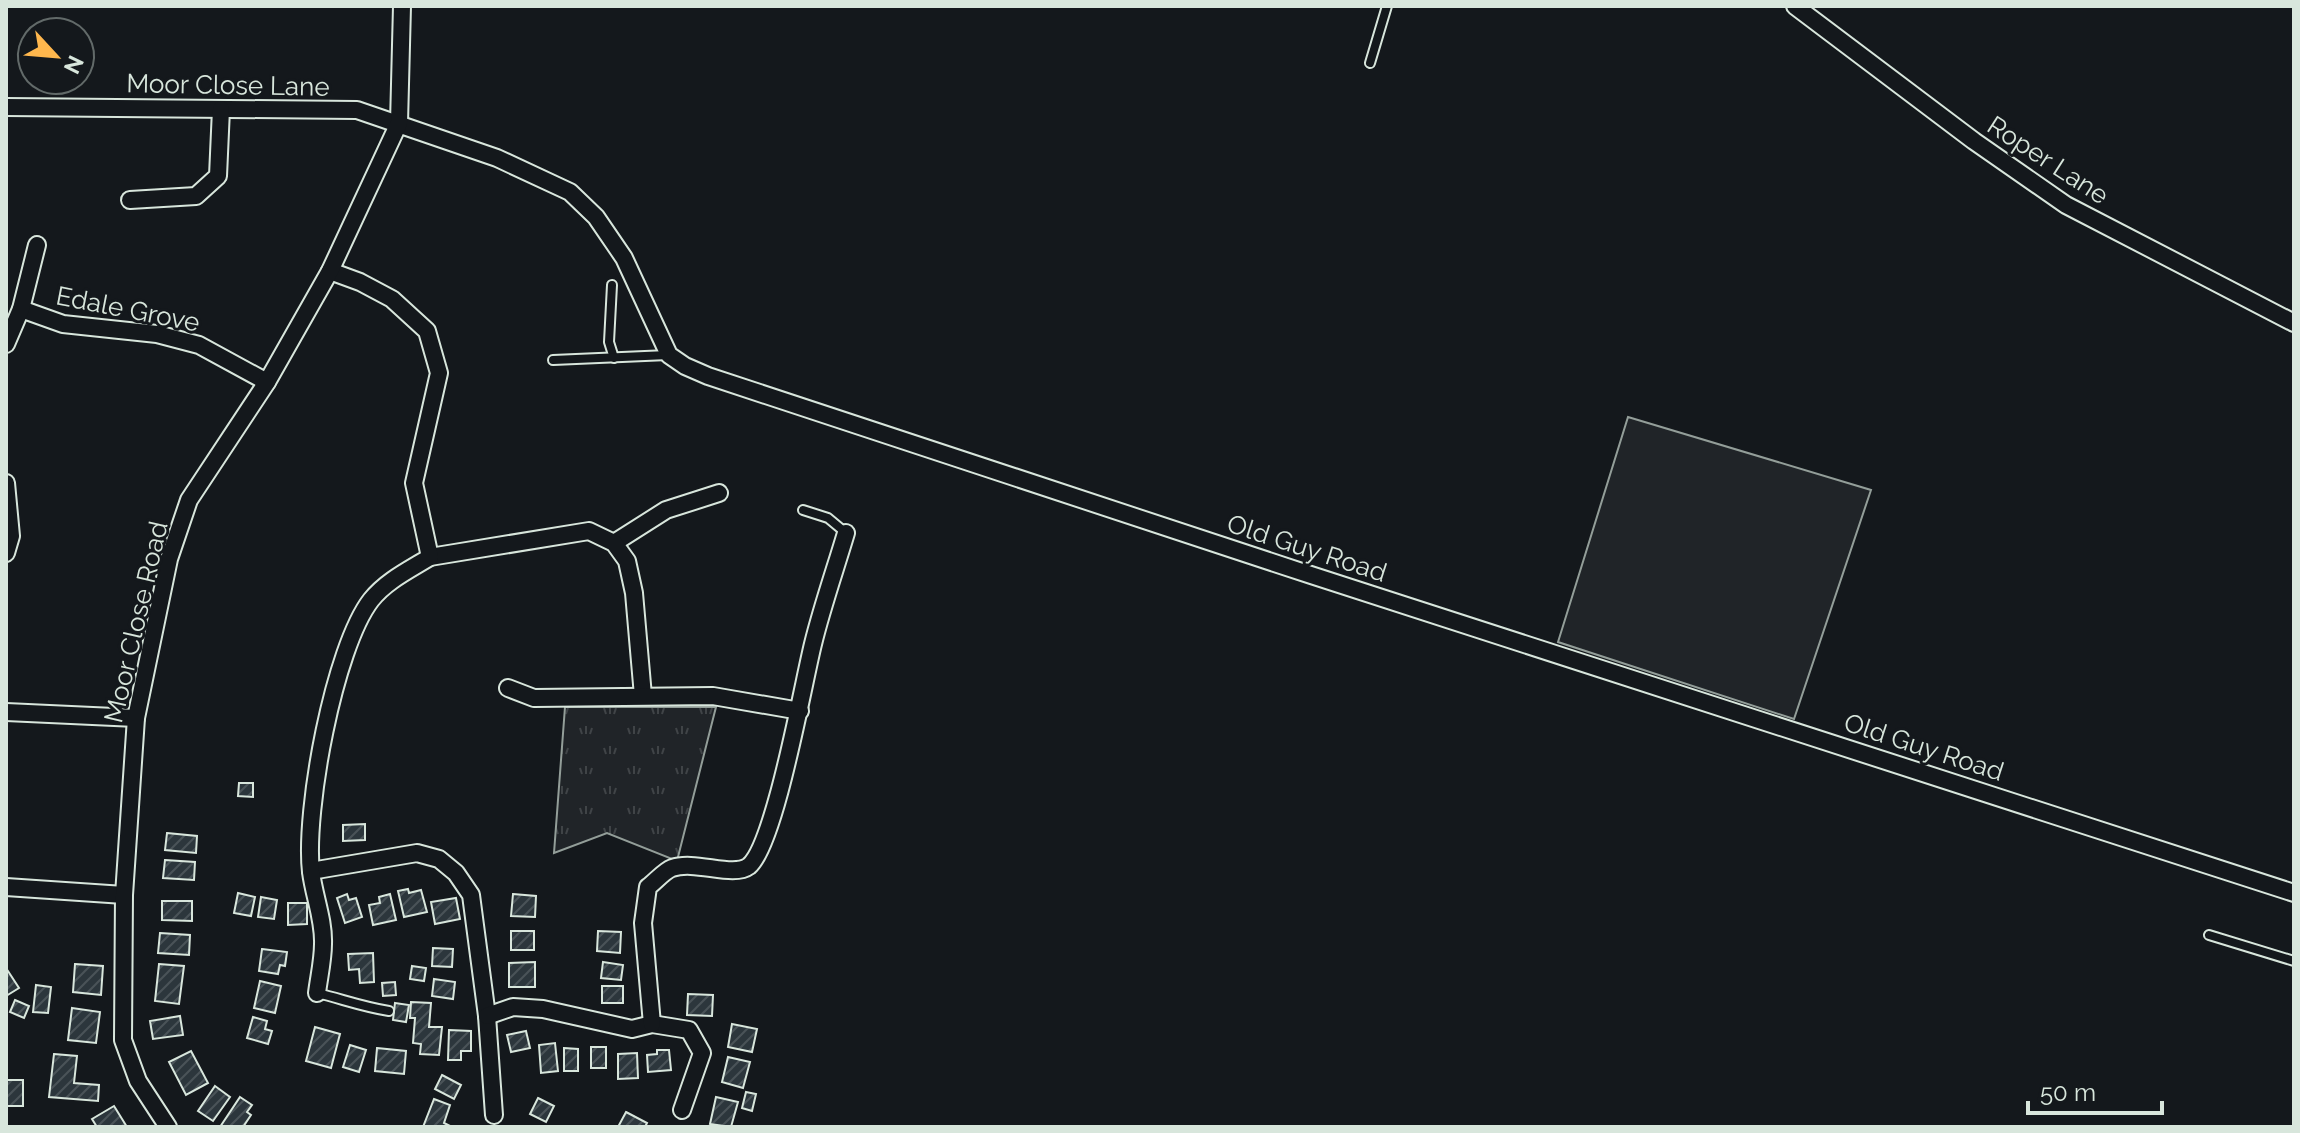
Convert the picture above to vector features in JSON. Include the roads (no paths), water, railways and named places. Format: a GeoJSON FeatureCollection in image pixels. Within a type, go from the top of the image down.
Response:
{"type":"FeatureCollection","features":[{"type":"Feature","properties":{"kind":"street"},"geometry":{"type":"LineString","coordinates":[[402,6],[399,123],[497,158],[570,192],[596,217],[624,258],[669,355]]}},
{"type":"Feature","properties":{"kind":"street","name":"Roper Lane"},"geometry":{"type":"LineString","coordinates":[[1795,6],[1974,141],[2066,205],[2294,323]]}},
{"type":"Feature","properties":{"kind":"street","name":"Moor Close Lane"},"geometry":{"type":"LineString","coordinates":[[6,107],[357,110],[399,123]]}},
{"type":"Feature","properties":{"kind":"street"},"geometry":{"type":"LineString","coordinates":[[130,200],[196,196],[218,176],[221,109]]}},
{"type":"Feature","properties":{"kind":"street","name":"Moor Close Road"},"geometry":{"type":"LineString","coordinates":[[168,1127],[138,1081],[123,1040],[124,895],[136,718],[169,559],[189,500],[267,382],[330,271],[399,123]]}},
{"type":"Feature","properties":{"kind":"street","name":"Edale Grove"},"geometry":{"type":"LineString","coordinates":[[6,344],[21,309],[37,245]]}},
{"type":"Feature","properties":{"kind":"street"},"geometry":{"type":"LineString","coordinates":[[330,271],[392,299],[427,331],[439,373],[414,483],[430,557]]}},
{"type":"Feature","properties":{"kind":"street","name":"Edale Grove"},"geometry":{"type":"LineString","coordinates":[[21,309],[63,324],[157,334],[199,345],[267,382]]}},
{"type":"Feature","properties":{"kind":"street","name":"Old Guy Road"},"geometry":{"type":"LineString","coordinates":[[669,355],[708,376],[2294,893]]}},
{"type":"Feature","properties":{"kind":"street"},"geometry":{"type":"LineString","coordinates":[[6,483],[11,536],[6,553]]}},
{"type":"Feature","properties":{"kind":"street"},"geometry":{"type":"LineString","coordinates":[[614,543],[666,510],[719,493]]}},
{"type":"Feature","properties":{"kind":"street"},"geometry":{"type":"LineString","coordinates":[[317,993],[323,943],[311,871],[314,798],[325,731],[350,640],[360,616],[372,598],[388,583],[430,557],[589,531],[614,543],[627,561],[634,593],[643,696]]}},
{"type":"Feature","properties":{"kind":"street"},"geometry":{"type":"LineString","coordinates":[[652,1024],[643,923],[648,887],[670,869],[702,865],[736,872],[751,865],[765,836],[800,711],[813,645],[846,533]]}},
{"type":"Feature","properties":{"kind":"street"},"geometry":{"type":"LineString","coordinates":[[508,688],[534,698],[713,696],[800,711]]}},
{"type":"Feature","properties":{"kind":"street"},"geometry":{"type":"LineString","coordinates":[[6,712],[136,718]]}},
{"type":"Feature","properties":{"kind":"street"},"geometry":{"type":"LineString","coordinates":[[311,871],[417,853],[439,859],[456,873],[471,895],[487,1016],[494,1115]]}},
{"type":"Feature","properties":{"kind":"street"},"geometry":{"type":"LineString","coordinates":[[6,887],[124,895]]}},
{"type":"Feature","properties":{"kind":"street"},"geometry":{"type":"LineString","coordinates":[[487,1016],[513,1007],[543,1009],[632,1029],[652,1024],[689,1030],[702,1053],[682,1110]]}},
{"type":"Feature","properties":{"kind":"lane"},"geometry":{"type":"LineString","coordinates":[[1370,63],[1387,6]]}},
{"type":"Feature","properties":{"kind":"lane"},"geometry":{"type":"LineString","coordinates":[[612,285],[609,342],[614,358]]}},
{"type":"Feature","properties":{"kind":"lane"},"geometry":{"type":"LineString","coordinates":[[553,360],[669,355]]}},
{"type":"Feature","properties":{"kind":"lane"},"geometry":{"type":"LineString","coordinates":[[803,510],[828,518],[846,533]]}},
{"type":"Feature","properties":{"kind":"lane"},"geometry":{"type":"LineString","coordinates":[[2209,935],[2294,961]]}},
{"type":"Feature","properties":{"kind":"lane"},"geometry":{"type":"LineString","coordinates":[[317,993],[345,999],[358,1007],[389,1011]]}}]}
